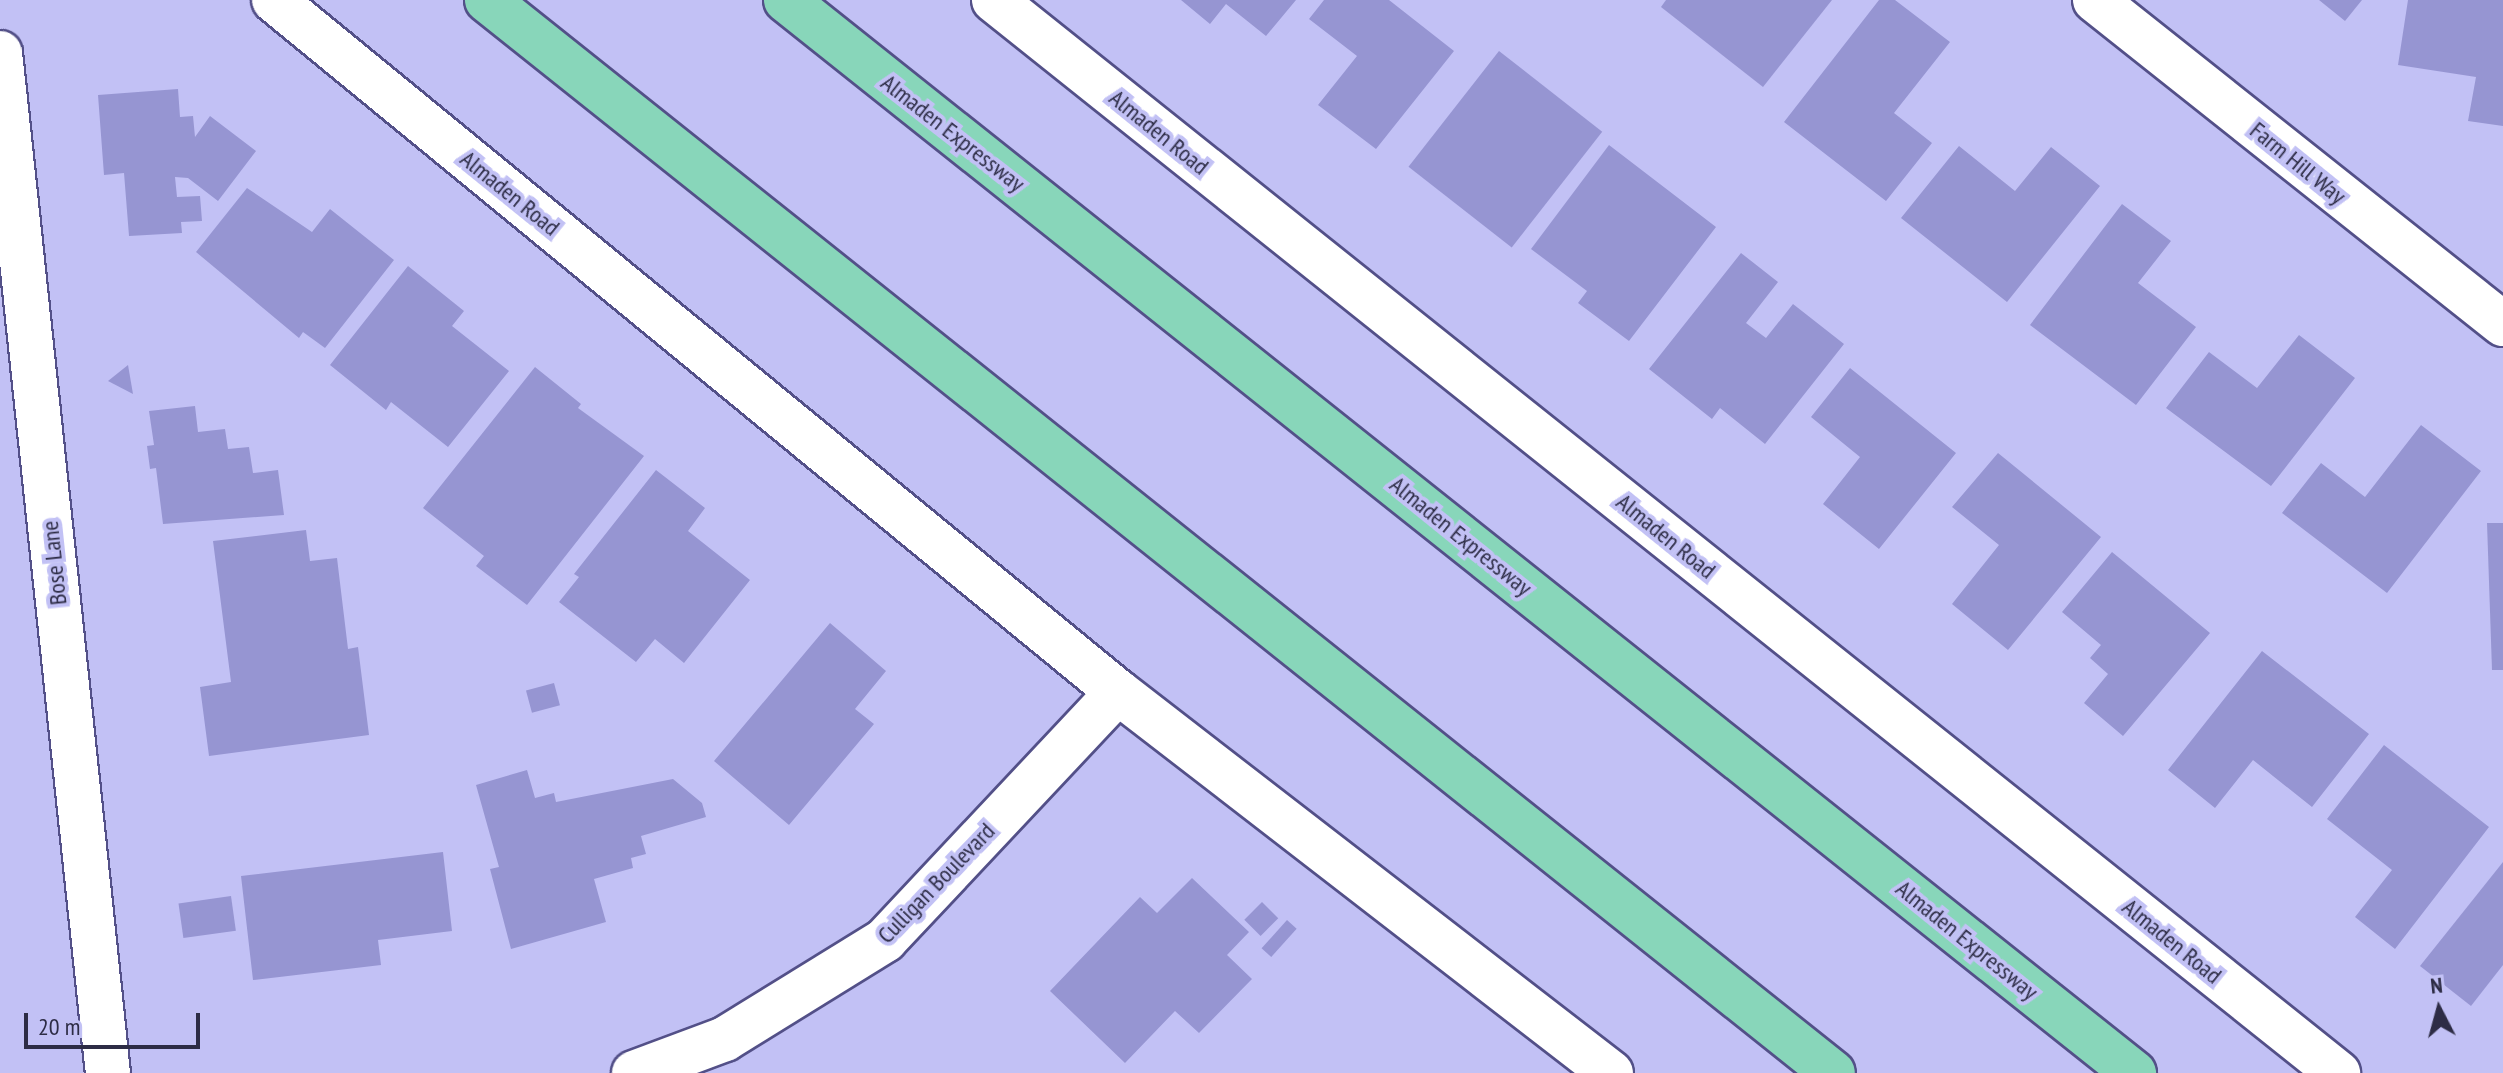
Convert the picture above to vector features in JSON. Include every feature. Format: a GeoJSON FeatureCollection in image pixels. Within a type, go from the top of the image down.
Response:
{"type":"FeatureCollection","features":[{"type":"Feature","properties":{"kind":"main road"},"geometry":{"type":"LineString","coordinates":[[487,0],[1833,1073]]}},
{"type":"Feature","properties":{"kind":"main road","name":"Almaden Expressway"},"geometry":{"type":"LineString","coordinates":[[786,0],[2134,1073]]}},
{"type":"Feature","properties":{"kind":"street","name":"Almaden Road"},"geometry":{"type":"LineString","coordinates":[[274,0],[1118,692],[1611,1073]]}},
{"type":"Feature","properties":{"kind":"street","name":"Almaden Road"},"geometry":{"type":"LineString","coordinates":[[994,0],[2338,1073]]}},
{"type":"Feature","properties":{"kind":"street","name":"Farm Hill Way"},"geometry":{"type":"LineString","coordinates":[[2095,0],[2503,324]]}},
{"type":"Feature","properties":{"kind":"street","name":"Bose Lane"},"geometry":{"type":"LineString","coordinates":[[0,53],[108,1073]]}},
{"type":"Feature","properties":{"kind":"street","name":"Culligan Boulevard"},"geometry":{"type":"LineString","coordinates":[[634,1073],[725,1039],[885,940],[1118,692]]}},
{"type":"Feature","properties":{"kind":"building"},"geometry":{"type":"Polygon","coordinates":[[[1181,0],[1296,0],[1266,36],[1226,4],[1210,24],[1181,0]]]}},
{"type":"Feature","properties":{"kind":"building"},"geometry":{"type":"Polygon","coordinates":[[[1324,0],[1389,0],[1454,51],[1376,149],[1318,105],[1357,56],[1309,19],[1324,0]]]}},
{"type":"Feature","properties":{"kind":"building"},"geometry":{"type":"Polygon","coordinates":[[[1666,0],[1832,0],[1763,87],[1661,7],[1666,0]]]}},
{"type":"Feature","properties":{"kind":"building"},"geometry":{"type":"Polygon","coordinates":[[[1879,0],[1895,0],[1950,42],[1894,113],[1932,143],[1886,201],[1784,122],[1879,0]]]}},
{"type":"Feature","properties":{"kind":"building"},"geometry":{"type":"Polygon","coordinates":[[[2319,0],[2362,0],[2345,21],[2319,0]]]}},
{"type":"Feature","properties":{"kind":"building"},"geometry":{"type":"Polygon","coordinates":[[[2408,0],[2503,0],[2503,126],[2468,121],[2476,77],[2398,65],[2408,0]]]}},
{"type":"Feature","properties":{"kind":"building"},"geometry":{"type":"Polygon","coordinates":[[[1499,51],[1602,132],[1512,247],[1408,167],[1499,51]]]}},
{"type":"Feature","properties":{"kind":"building"},"geometry":{"type":"Polygon","coordinates":[[[178,89],[180,117],[193,116],[195,137],[210,116],[256,151],[218,201],[188,178],[175,177],[177,197],[200,196],[202,221],[181,222],[182,233],[129,236],[124,173],[104,175],[98,95],[178,89]]]}},
{"type":"Feature","properties":{"kind":"building"},"geometry":{"type":"Polygon","coordinates":[[[1609,145],[1716,227],[1629,341],[1578,303],[1587,291],[1531,249],[1609,145]]]}},
{"type":"Feature","properties":{"kind":"building"},"geometry":{"type":"Polygon","coordinates":[[[1959,146],[2015,191],[2051,147],[2100,186],[2007,302],[1901,218],[1959,146]]]}},
{"type":"Feature","properties":{"kind":"building"},"geometry":{"type":"Polygon","coordinates":[[[247,188],[312,232],[330,209],[394,260],[325,348],[303,332],[299,338],[196,252],[247,188]]]}},
{"type":"Feature","properties":{"kind":"building"},"geometry":{"type":"Polygon","coordinates":[[[2122,204],[2171,241],[2138,283],[2196,327],[2136,405],[2030,325],[2122,204]]]}},
{"type":"Feature","properties":{"kind":"building"},"geometry":{"type":"Polygon","coordinates":[[[1741,253],[1778,282],[1746,323],[1766,338],[1793,304],[1844,344],[1765,444],[1720,408],[1712,419],[1649,369],[1741,253]]]}},
{"type":"Feature","properties":{"kind":"building"},"geometry":{"type":"Polygon","coordinates":[[[408,266],[464,311],[452,326],[509,371],[448,447],[391,402],[386,410],[330,365],[408,266]]]}},
{"type":"Feature","properties":{"kind":"building"},"geometry":{"type":"Polygon","coordinates":[[[2299,335],[2355,378],[2271,486],[2166,408],[2209,352],[2257,388],[2299,335]]]}},
{"type":"Feature","properties":{"kind":"building"},"geometry":{"type":"Polygon","coordinates":[[[128,365],[133,394],[108,381],[128,365]]]}},
{"type":"Feature","properties":{"kind":"building"},"geometry":{"type":"Polygon","coordinates":[[[535,367],[581,404],[578,408],[644,456],[527,605],[476,566],[484,556],[423,508],[535,367]]]}},
{"type":"Feature","properties":{"kind":"building"},"geometry":{"type":"Polygon","coordinates":[[[1850,368],[1956,453],[1879,549],[1823,504],[1860,457],[1811,417],[1850,368]]]}},
{"type":"Feature","properties":{"kind":"building"},"geometry":{"type":"Polygon","coordinates":[[[195,406],[198,432],[225,429],[228,449],[249,447],[253,473],[278,470],[284,515],[163,524],[156,468],[150,469],[147,446],[154,445],[149,411],[195,406]]]}},
{"type":"Feature","properties":{"kind":"building"},"geometry":{"type":"Polygon","coordinates":[[[2421,425],[2481,471],[2387,593],[2282,513],[2321,463],[2365,497],[2421,425]]]}},
{"type":"Feature","properties":{"kind":"building"},"geometry":{"type":"Polygon","coordinates":[[[1998,453],[2101,537],[2008,650],[1952,604],[1999,545],[1952,507],[1998,453]]]}},
{"type":"Feature","properties":{"kind":"building"},"geometry":{"type":"Polygon","coordinates":[[[656,470],[705,508],[688,531],[750,580],[684,663],[655,639],[636,662],[559,602],[579,577],[574,574],[656,470]]]}},
{"type":"Feature","properties":{"kind":"building"},"geometry":{"type":"Polygon","coordinates":[[[2487,523],[2503,523],[2503,670],[2492,670],[2487,523]]]}},
{"type":"Feature","properties":{"kind":"building"},"geometry":{"type":"Polygon","coordinates":[[[306,530],[310,561],[337,558],[348,649],[358,647],[369,735],[209,756],[200,687],[231,682],[213,541],[306,530]]]}},
{"type":"Feature","properties":{"kind":"building"},"geometry":{"type":"Polygon","coordinates":[[[2112,552],[2210,633],[2123,736],[2084,703],[2108,674],[2090,658],[2101,645],[2062,612],[2112,552]]]}},
{"type":"Feature","properties":{"kind":"building"},"geometry":{"type":"Polygon","coordinates":[[[830,623],[886,671],[855,709],[874,724],[789,825],[714,761],[830,623]]]}},
{"type":"Feature","properties":{"kind":"building"},"geometry":{"type":"Polygon","coordinates":[[[2262,651],[2369,734],[2312,807],[2253,760],[2215,808],[2168,770],[2262,651]]]}},
{"type":"Feature","properties":{"kind":"building"},"geometry":{"type":"Polygon","coordinates":[[[554,683],[560,705],[532,713],[526,691],[554,683]]]}},
{"type":"Feature","properties":{"kind":"building"},"geometry":{"type":"Polygon","coordinates":[[[2384,745],[2489,827],[2395,949],[2355,917],[2392,870],[2327,819],[2384,745]]]}},
{"type":"Feature","properties":{"kind":"building"},"geometry":{"type":"Polygon","coordinates":[[[527,770],[535,798],[554,793],[556,802],[673,779],[702,803],[706,817],[641,836],[646,854],[631,858],[633,868],[594,879],[606,922],[511,949],[490,869],[499,867],[476,785],[527,770]]]}},
{"type":"Feature","properties":{"kind":"building"},"geometry":{"type":"Polygon","coordinates":[[[443,852],[452,931],[378,940],[381,965],[253,980],[241,876],[443,852]]]}},
{"type":"Feature","properties":{"kind":"building"},"geometry":{"type":"Polygon","coordinates":[[[2503,862],[2503,965],[2471,1006],[2420,966],[2503,862]]]}},
{"type":"Feature","properties":{"kind":"building"},"geometry":{"type":"Polygon","coordinates":[[[1192,878],[1249,932],[1227,955],[1252,979],[1199,1033],[1175,1011],[1125,1063],[1050,991],[1140,897],[1157,913],[1192,878]]]}},
{"type":"Feature","properties":{"kind":"building"},"geometry":{"type":"Polygon","coordinates":[[[231,896],[236,931],[183,938],[179,903],[231,896]]]}},
{"type":"Feature","properties":{"kind":"building"},"geometry":{"type":"Polygon","coordinates":[[[1262,902],[1278,918],[1261,936],[1244,920],[1262,902]]]}},
{"type":"Feature","properties":{"kind":"building"},"geometry":{"type":"Polygon","coordinates":[[[1287,920],[1297,929],[1271,957],[1262,948],[1287,920]]]}}]}
